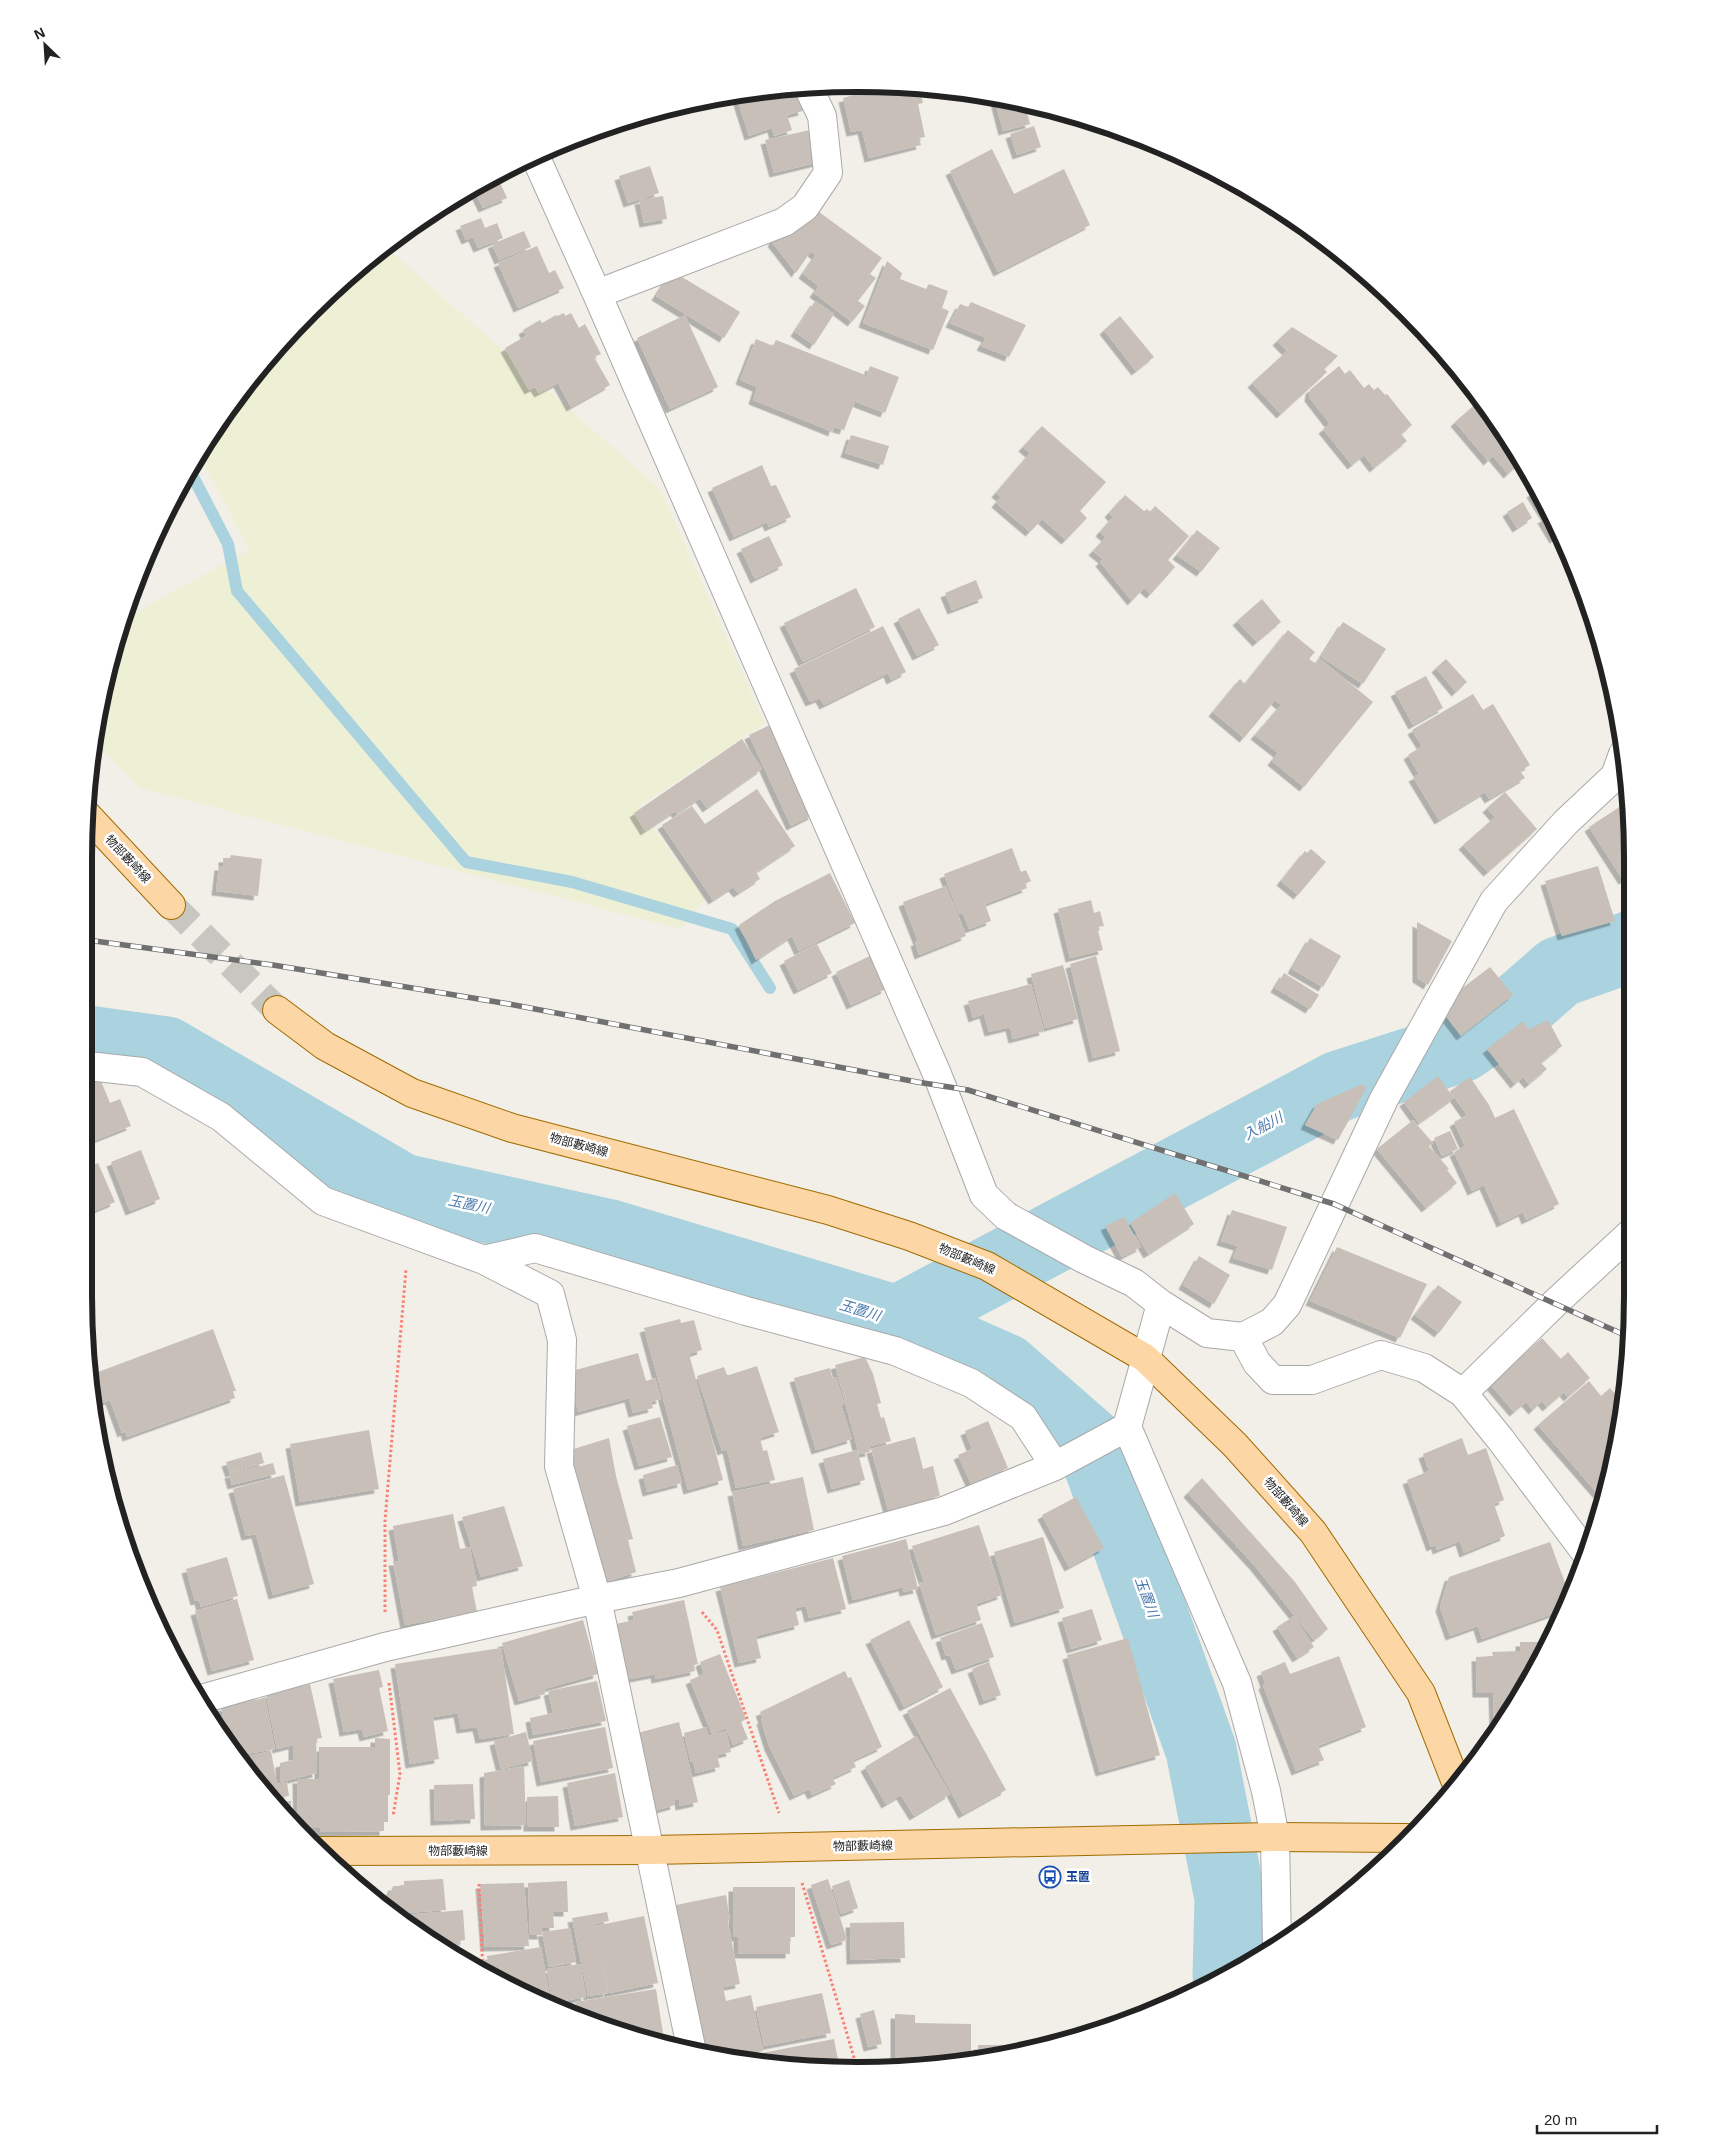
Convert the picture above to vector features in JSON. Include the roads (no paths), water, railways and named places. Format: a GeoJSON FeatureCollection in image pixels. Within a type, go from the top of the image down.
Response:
{"type":"FeatureCollection","features":[{"type":"Feature","properties":{"kind":"main road","name":"物部藪崎線"},"geometry":{"type":"LineString","coordinates":[[93,822],[171,905]]}},
{"type":"Feature","properties":{"kind":"main road","name":"物部藪崎線"},"geometry":{"type":"LineString","coordinates":[[277,1010],[325,1046],[412,1093],[512,1128],[828,1210],[909,1236],[987,1266],[1145,1358],[1235,1445],[1313,1532],[1422,1693],[1454,1777]]}},
{"type":"Feature","properties":{"kind":"main road","name":"物部藪崎線"},"geometry":{"type":"LineString","coordinates":[[331,1851],[650,1850],[1275,1837],[1400,1838]]}},
{"type":"Feature","properties":{"kind":"street"},"geometry":{"type":"LineString","coordinates":[[597,294],[784,222],[805,207],[828,173],[822,116],[811,94]]}},
{"type":"Feature","properties":{"kind":"street"},"geometry":{"type":"LineString","coordinates":[[538,163],[937,1074],[984,1195],[1006,1216],[1084,1260],[1134,1283],[1160,1304],[1206,1333],[1243,1337],[1272,1322],[1287,1305],[1384,1098],[1494,901],[1566,822],[1615,776],[1619,766]]}},
{"type":"Feature","properties":{"kind":"street"},"geometry":{"type":"LineString","coordinates":[[92,1066],[142,1072],[221,1118],[323,1201],[484,1260],[550,1294],[562,1340],[559,1466],[597,1599],[690,2043]]}},
{"type":"Feature","properties":{"kind":"street"},"geometry":{"type":"LineString","coordinates":[[1463,1393],[1555,1303],[1624,1239]]}},
{"type":"Feature","properties":{"kind":"street"},"geometry":{"type":"LineString","coordinates":[[484,1260],[535,1248],[746,1311],[895,1351],[971,1383],[1023,1417],[1055,1466]]}},
{"type":"Feature","properties":{"kind":"street"},"geometry":{"type":"LineString","coordinates":[[1160,1304],[1127,1427],[1236,1683],[1266,1791],[1275,1837],[1277,1937]]}},
{"type":"Feature","properties":{"kind":"street"},"geometry":{"type":"LineString","coordinates":[[1243,1337],[1257,1363],[1272,1380],[1312,1380],[1382,1355],[1424,1368],[1463,1393],[1582,1548]]}},
{"type":"Feature","properties":{"kind":"street"},"geometry":{"type":"LineString","coordinates":[[206,1698],[385,1647],[597,1599],[679,1583],[944,1511],[1055,1466],[1127,1427]]}},
{"type":"Feature","properties":{"kind":"waterway"},"geometry":{"type":"LineString","coordinates":[[194,478],[228,544],[237,591],[466,862],[572,882],[732,929],[770,988]]}},
{"type":"Feature","properties":{"kind":"waterway","name":"入船川"},"geometry":{"type":"LineString","coordinates":[[897,1321],[1339,1086],[1461,1047],[1518,1008],[1559,972],[1624,949]]}},
{"type":"Feature","properties":{"kind":"waterway","name":"玉置川"},"geometry":{"type":"LineString","coordinates":[[92,1042],[166,1052],[402,1189],[610,1235],[897,1321],[1005,1369],[1092,1445],[1201,1750],[1230,1898],[1228,1967]]}},
{"type":"Feature","properties":{"kind":"tunnel"},"geometry":{"type":"LineString","coordinates":[[171,905],[277,1010]]}},
{"type":"Feature","properties":{"kind":"railway"},"geometry":{"type":"LineString","coordinates":[[92,941],[273,965],[509,1004],[917,1082],[968,1090],[1334,1204],[1623,1334]]}},
{"type":"Feature","properties":{"kind":"place","name":"玉置"},"geometry":{"type":"Point","coordinates":[1050,1877]}}]}
